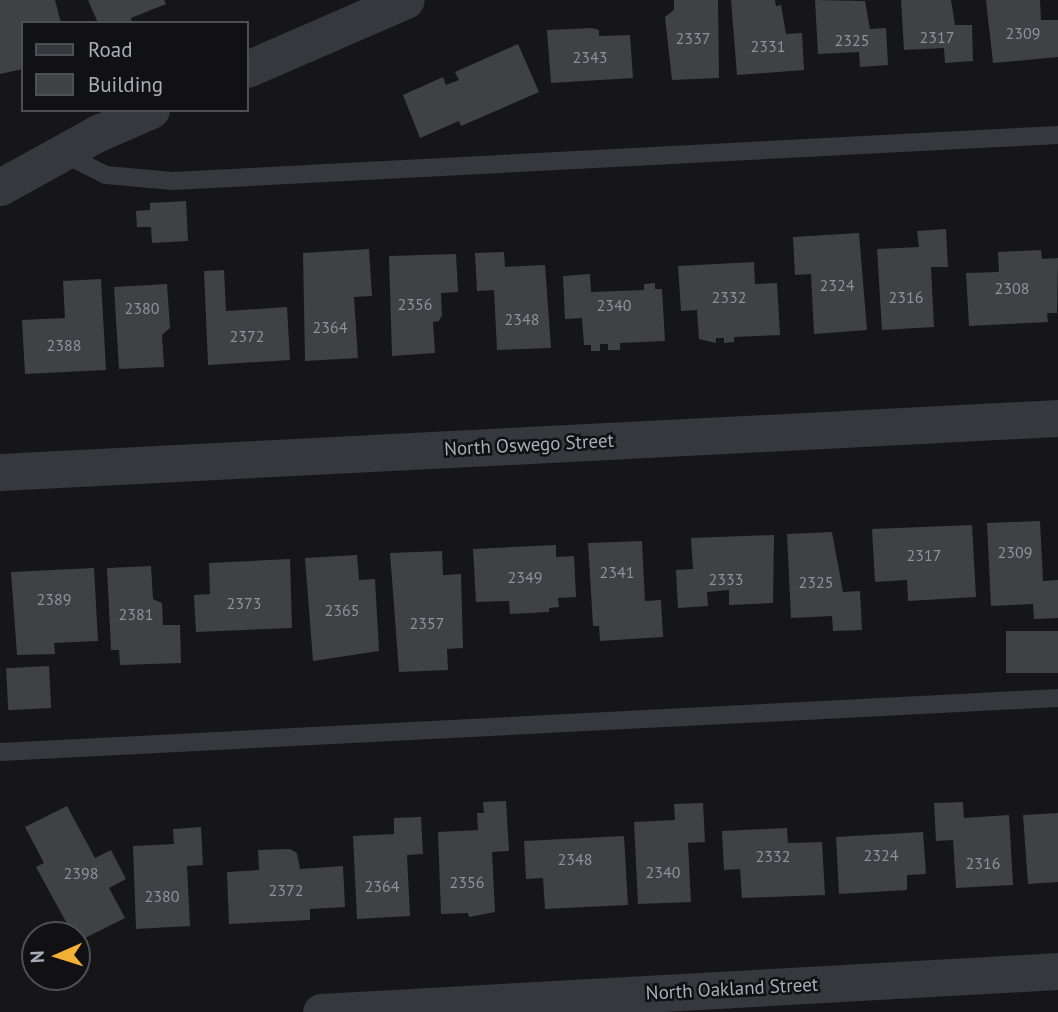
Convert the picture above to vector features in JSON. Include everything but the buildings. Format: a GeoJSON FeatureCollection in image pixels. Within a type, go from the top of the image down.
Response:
{"type":"FeatureCollection","features":[{"type":"Feature","properties":{"kind":"street"},"geometry":{"type":"LineString","coordinates":[[248,69],[406,0]]}},
{"type":"Feature","properties":{"kind":"street"},"geometry":{"type":"LineString","coordinates":[[0,187],[147,112]]}},
{"type":"Feature","properties":{"kind":"street","name":"North Oswego Street"},"geometry":{"type":"LineString","coordinates":[[0,472],[1058,418]]}},
{"type":"Feature","properties":{"kind":"street","name":"North Oakland Street"},"geometry":{"type":"LineString","coordinates":[[321,1012],[1058,971]]}},
{"type":"Feature","properties":{"kind":"lane"},"geometry":{"type":"LineString","coordinates":[[62,153],[106,174],[173,181],[1058,135]]}},
{"type":"Feature","properties":{"kind":"lane"},"geometry":{"type":"LineString","coordinates":[[0,752],[1058,698]]}}]}
